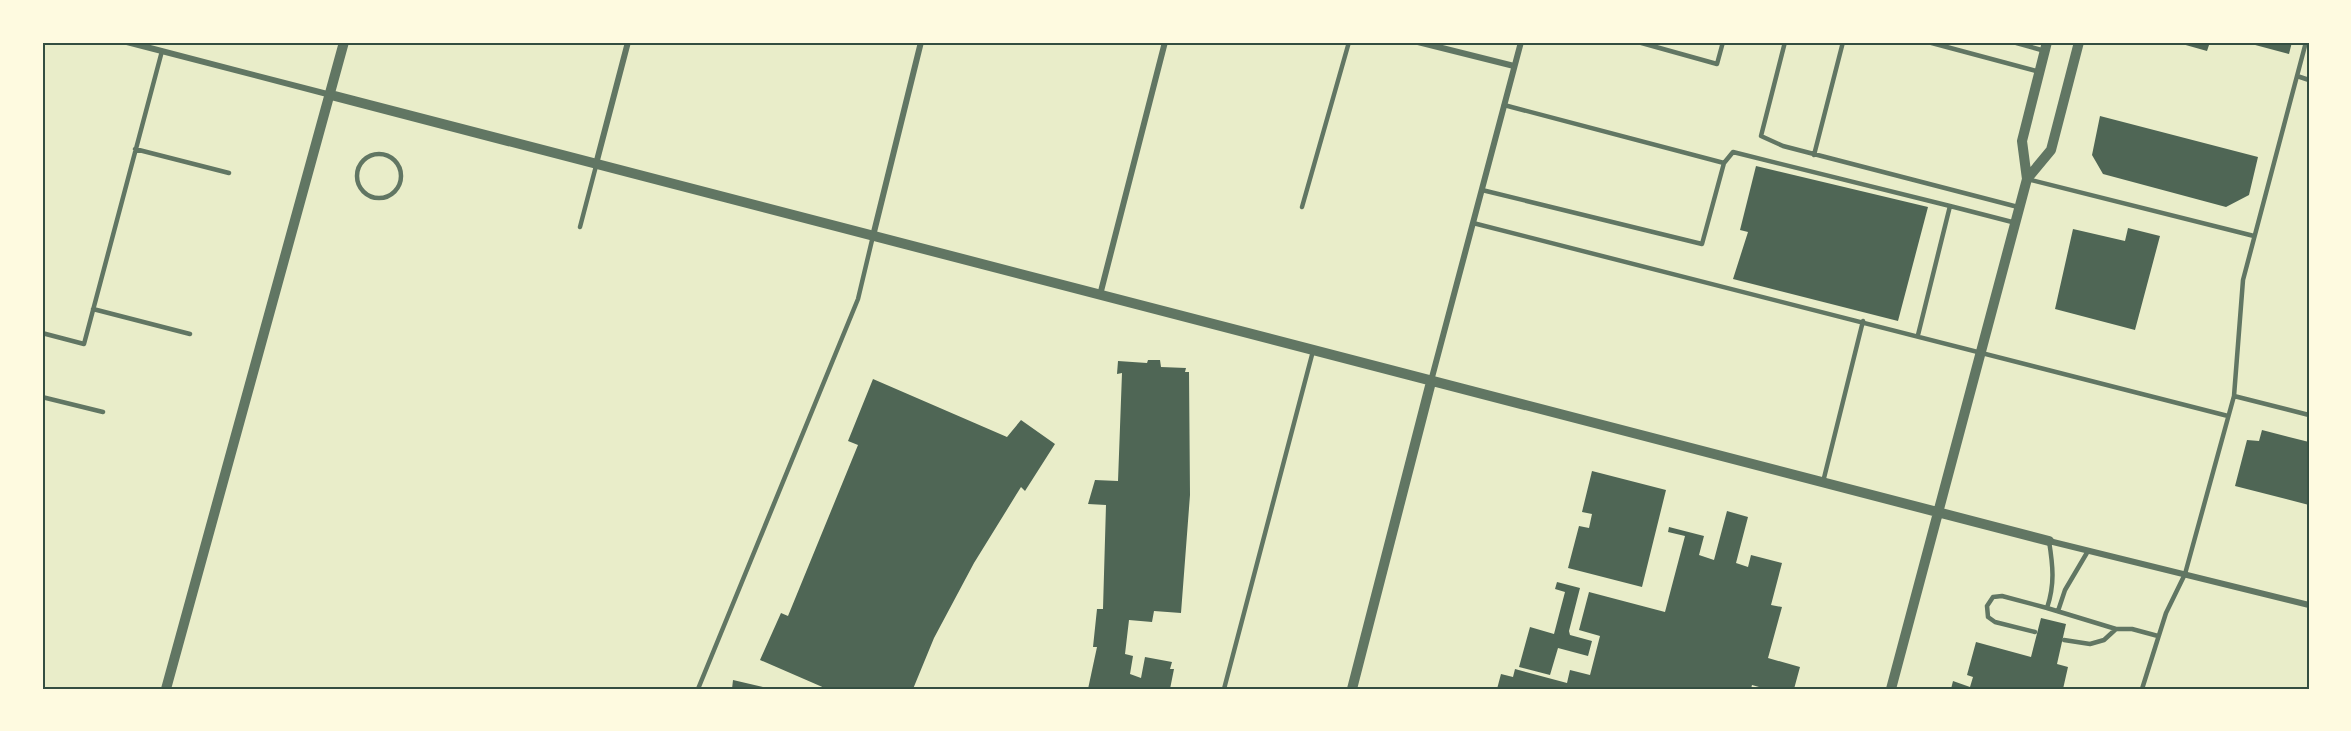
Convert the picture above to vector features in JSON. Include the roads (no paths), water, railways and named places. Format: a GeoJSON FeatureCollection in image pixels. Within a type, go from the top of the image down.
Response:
{"type":"FeatureCollection","features":[{"type":"Feature","properties":{"kind":"street"},"geometry":{"type":"LineString","coordinates":[[127,42],[1938,514],[2309,605]]}},
{"type":"Feature","properties":{"kind":"street"},"geometry":{"type":"LineString","coordinates":[[166,689],[345,42]]}},
{"type":"Feature","properties":{"kind":"street"},"geometry":{"type":"LineString","coordinates":[[596,164],[628,42]]}},
{"type":"Feature","properties":{"kind":"street"},"geometry":{"type":"LineString","coordinates":[[873,236],[921,42]]}},
{"type":"Feature","properties":{"kind":"street"},"geometry":{"type":"LineString","coordinates":[[1100,295],[1164,42]]}},
{"type":"Feature","properties":{"kind":"street"},"geometry":{"type":"LineString","coordinates":[[1418,42],[1514,66]]}},
{"type":"Feature","properties":{"kind":"street"},"geometry":{"type":"LineString","coordinates":[[1352,689],[1521,42]]}},
{"type":"Feature","properties":{"kind":"street"},"geometry":{"type":"LineString","coordinates":[[2027,179],[2051,150],[2079,42]]}},
{"type":"Feature","properties":{"kind":"street"},"geometry":{"type":"LineString","coordinates":[[1891,689],[2027,179],[2022,141],[2046,46]]}},
{"type":"Feature","properties":{"kind":"lane"},"geometry":{"type":"LineString","coordinates":[[1302,207],[1349,42]]}},
{"type":"Feature","properties":{"kind":"lane"},"geometry":{"type":"LineString","coordinates":[[1638,42],[1717,64],[1723,42]]}},
{"type":"Feature","properties":{"kind":"lane"},"geometry":{"type":"LineString","coordinates":[[1785,42],[1761,136],[1783,146],[1814,155],[2020,207]]}},
{"type":"Feature","properties":{"kind":"lane"},"geometry":{"type":"LineString","coordinates":[[1814,155],[1843,42]]}},
{"type":"Feature","properties":{"kind":"lane"},"geometry":{"type":"LineString","coordinates":[[1929,42],[2040,72]]}},
{"type":"Feature","properties":{"kind":"lane"},"geometry":{"type":"LineString","coordinates":[[2013,42],[2046,46]]}},
{"type":"Feature","properties":{"kind":"lane"},"geometry":{"type":"LineString","coordinates":[[2142,689],[2158,636],[2185,574],[2234,396],[2243,280],[2306,42]]}},
{"type":"Feature","properties":{"kind":"lane"},"geometry":{"type":"LineString","coordinates":[[42,333],[84,344],[162,51]]}},
{"type":"Feature","properties":{"kind":"lane"},"geometry":{"type":"LineString","coordinates":[[2297,76],[2309,80]]}},
{"type":"Feature","properties":{"kind":"lane"},"geometry":{"type":"LineString","coordinates":[[1504,105],[1724,163]]}},
{"type":"Feature","properties":{"kind":"lane"},"geometry":{"type":"LineString","coordinates":[[135,149],[229,173]]}},
{"type":"Feature","properties":{"kind":"lane"},"geometry":{"type":"LineString","coordinates":[[1482,190],[1702,244],[1724,163],[1733,152],[2016,223]]}},
{"type":"Feature","properties":{"kind":"lane"},"geometry":{"type":"LineString","coordinates":[[373,154],[388,155],[399,165],[400,180],[387,196],[373,197],[362,190],[358,183],[357,169],[361,162],[373,154]]}},
{"type":"Feature","properties":{"kind":"lane"},"geometry":{"type":"LineString","coordinates":[[580,227],[596,164]]}},
{"type":"Feature","properties":{"kind":"lane"},"geometry":{"type":"LineString","coordinates":[[2027,179],[2254,236]]}},
{"type":"Feature","properties":{"kind":"lane"},"geometry":{"type":"LineString","coordinates":[[1918,335],[1950,206]]}},
{"type":"Feature","properties":{"kind":"lane"},"geometry":{"type":"LineString","coordinates":[[1473,223],[1981,351],[2228,416]]}},
{"type":"Feature","properties":{"kind":"lane"},"geometry":{"type":"LineString","coordinates":[[698,689],[858,299],[873,236]]}},
{"type":"Feature","properties":{"kind":"lane"},"geometry":{"type":"LineString","coordinates":[[93,309],[190,334]]}},
{"type":"Feature","properties":{"kind":"lane"},"geometry":{"type":"LineString","coordinates":[[1822,484],[1863,321]]}},
{"type":"Feature","properties":{"kind":"lane"},"geometry":{"type":"LineString","coordinates":[[1224,689],[1313,351]]}},
{"type":"Feature","properties":{"kind":"lane"},"geometry":{"type":"LineString","coordinates":[[2234,396],[2309,415]]}},
{"type":"Feature","properties":{"kind":"lane"},"geometry":{"type":"LineString","coordinates":[[42,397],[103,412]]}},
{"type":"Feature","properties":{"kind":"lane"},"geometry":{"type":"LineString","coordinates":[[2047,608],[2053,590],[2054,574],[2049,541]]}},
{"type":"Feature","properties":{"kind":"lane"},"geometry":{"type":"LineString","coordinates":[[2058,611],[2065,590],[2088,550]]}},
{"type":"Feature","properties":{"kind":"lane"},"geometry":{"type":"LineString","coordinates":[[2035,633],[1995,622],[1988,617],[1987,606],[1993,597],[2002,596],[2058,611],[2114,630],[2132,629],[2158,636]]}},
{"type":"Feature","properties":{"kind":"lane"},"geometry":{"type":"LineString","coordinates":[[2064,640],[2090,644],[2104,640],[2114,630]]}}]}
